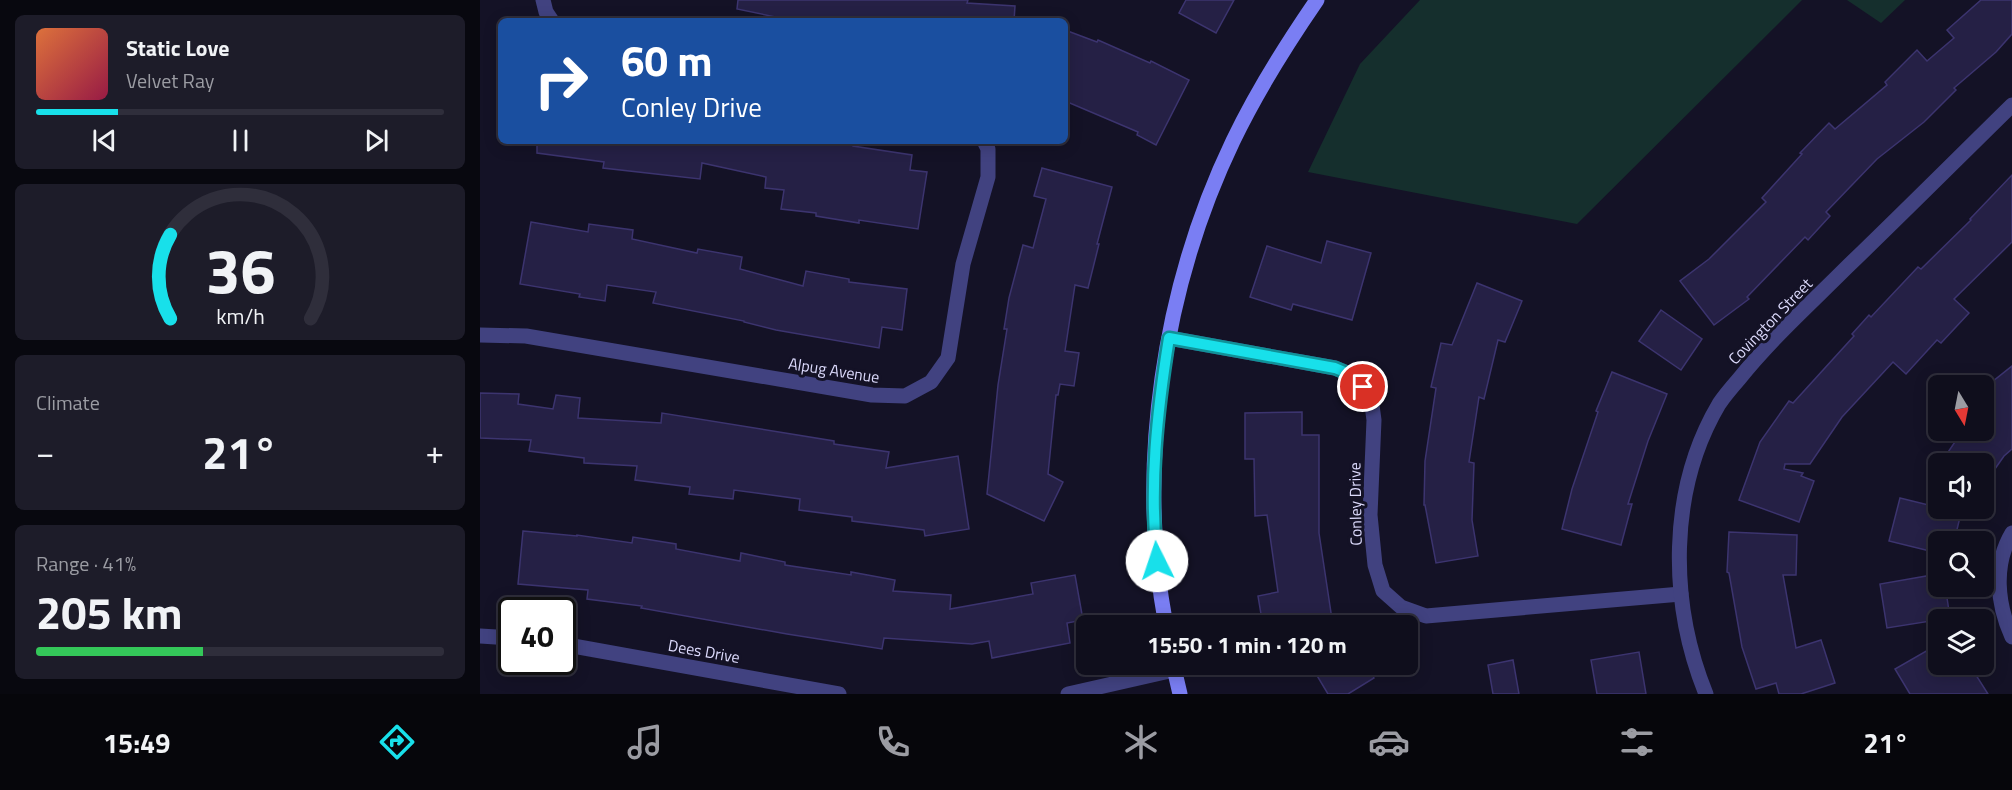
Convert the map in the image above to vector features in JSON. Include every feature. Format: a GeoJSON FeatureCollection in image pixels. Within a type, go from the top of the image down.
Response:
{"type":"FeatureCollection","features":[{"type":"Feature","properties":{"kind":"street"},"geometry":{"type":"LineString","coordinates":[[543,0],[550,18]]}},
{"type":"Feature","properties":{"kind":"street"},"geometry":{"type":"LineString","coordinates":[[1165,615],[1155,541],[1155,439],[1169,338],[1188,258],[1232,142],[1273,67],[1317,0]]}},
{"type":"Feature","properties":{"kind":"street","name":"Covington Street"},"geometry":{"type":"LineString","coordinates":[[1706,694],[1686,635],[1681,594],[1680,540],[1685,496],[1699,442],[1720,402],[1759,353],[2012,105]]}},
{"type":"Feature","properties":{"kind":"street","name":"Alpug Avenue"},"geometry":{"type":"LineString","coordinates":[[480,335],[526,336],[872,395],[905,396],[932,382],[948,358],[963,264],[988,177],[988,149],[986,144]]}},
{"type":"Feature","properties":{"kind":"street","name":"Conley Drive"},"geometry":{"type":"LineString","coordinates":[[1169,338],[1335,368],[1354,376],[1371,398],[1374,420],[1370,515],[1375,565],[1383,591],[1401,607],[1426,616],[1681,594]]}},
{"type":"Feature","properties":{"kind":"street"},"geometry":{"type":"LineString","coordinates":[[2012,533],[2006,543],[1998,575],[2001,608],[2012,637]]}},
{"type":"Feature","properties":{"kind":"street"},"geometry":{"type":"LineString","coordinates":[[480,636],[498,637]]}},
{"type":"Feature","properties":{"kind":"street","name":"Dees Drive"},"geometry":{"type":"LineString","coordinates":[[576,647],[839,694]]}},
{"type":"Feature","properties":{"kind":"street"},"geometry":{"type":"LineString","coordinates":[[1068,694],[1143,675]]}},
{"type":"Feature","properties":{"kind":"street"},"geometry":{"type":"LineString","coordinates":[[1176,675],[1180,694]]}},
{"type":"Feature","properties":{"kind":"green space"},"geometry":{"type":"Polygon","coordinates":[[[1420,0],[1802,0],[1577,224],[1308,172],[1360,64],[1420,0]]]}},
{"type":"Feature","properties":{"kind":"green space"},"geometry":{"type":"Polygon","coordinates":[[[1847,0],[1905,0],[1881,23],[1847,0]]]}},
{"type":"Feature","properties":{"kind":"building"},"geometry":{"type":"Polygon","coordinates":[[[738,0],[968,0],[967,3],[1015,6],[1014,18],[780,18],[737,9],[738,0]]]}},
{"type":"Feature","properties":{"kind":"building"},"geometry":{"type":"Polygon","coordinates":[[[1186,0],[1234,0],[1216,33],[1179,13],[1186,0]]]}},
{"type":"Feature","properties":{"kind":"building"},"geometry":{"type":"Polygon","coordinates":[[[1981,0],[2012,0],[2012,34],[1996,52],[1954,88],[1956,90],[1924,122],[1877,159],[1826,212],[1830,216],[1808,240],[1805,237],[1747,297],[1749,299],[1714,325],[1680,281],[1709,259],[1766,202],[1762,198],[1829,123],[1835,129],[1887,85],[1885,82],[1917,50],[1927,61],[1954,38],[1947,30],[1981,0]]]}},
{"type":"Feature","properties":{"kind":"building"},"geometry":{"type":"Polygon","coordinates":[[[1068,31],[1097,42],[1098,40],[1150,63],[1151,61],[1189,80],[1156,145],[1137,135],[1138,132],[1068,102],[1068,31]]]}},
{"type":"Feature","properties":{"kind":"building"},"geometry":{"type":"Polygon","coordinates":[[[537,144],[853,144],[853,146],[912,155],[910,170],[927,172],[918,229],[859,220],[859,223],[816,216],[816,213],[781,209],[784,190],[765,188],[766,177],[702,163],[700,179],[603,168],[604,162],[537,153],[537,144]]]}},
{"type":"Feature","properties":{"kind":"building"},"geometry":{"type":"Polygon","coordinates":[[[1042,168],[1112,187],[1088,288],[1075,285],[1065,351],[1079,353],[1074,386],[1060,384],[1058,395],[1056,395],[1048,474],[1063,482],[1044,521],[987,494],[1009,298],[1023,245],[1033,248],[1046,199],[1034,196],[1042,168]]]}},
{"type":"Feature","properties":{"kind":"building"},"geometry":{"type":"Polygon","coordinates":[[[2012,175],[2012,242],[1954,299],[1969,313],[1941,343],[1937,340],[1906,374],[1893,362],[1842,417],[1810,464],[1785,464],[1784,469],[1803,473],[1801,476],[1814,481],[1799,522],[1739,500],[1760,442],[1789,401],[1793,403],[1854,336],[1852,334],[1869,315],[1871,317],[1918,267],[1921,269],[1971,220],[2012,175]]]}},
{"type":"Feature","properties":{"kind":"building"},"geometry":{"type":"Polygon","coordinates":[[[531,222],[588,232],[589,224],[633,230],[632,239],[697,253],[698,249],[742,257],[740,269],[803,286],[806,271],[849,279],[849,282],[907,289],[902,330],[882,327],[879,348],[776,330],[744,321],[653,303],[656,292],[607,285],[605,301],[579,297],[580,294],[520,284],[531,222]]]}},
{"type":"Feature","properties":{"kind":"building"},"geometry":{"type":"Polygon","coordinates":[[[1327,241],[1371,253],[1352,320],[1293,304],[1291,310],[1250,297],[1267,246],[1321,263],[1327,241]]]}},
{"type":"Feature","properties":{"kind":"building"},"geometry":{"type":"Polygon","coordinates":[[[1477,283],[1522,301],[1505,342],[1498,340],[1484,399],[1479,397],[1469,462],[1474,463],[1472,520],[1478,556],[1436,563],[1424,505],[1425,461],[1436,388],[1431,387],[1441,343],[1452,345],[1477,283]]]}},
{"type":"Feature","properties":{"kind":"building"},"geometry":{"type":"Polygon","coordinates":[[[1661,310],[1702,339],[1681,370],[1639,341],[1661,310]]]}},
{"type":"Feature","properties":{"kind":"building"},"geometry":{"type":"Polygon","coordinates":[[[2012,366],[2012,449],[1994,470],[1994,453],[1947,453],[1956,441],[1994,441],[1994,380],[2012,366]]]}},
{"type":"Feature","properties":{"kind":"building"},"geometry":{"type":"Polygon","coordinates":[[[1612,372],[1667,394],[1648,441],[1628,504],[1632,504],[1621,545],[1562,529],[1572,489],[1598,412],[1596,411],[1612,372]]]}},
{"type":"Feature","properties":{"kind":"building"},"geometry":{"type":"Polygon","coordinates":[[[480,393],[519,394],[518,404],[553,409],[556,395],[580,398],[578,418],[661,423],[662,413],[834,441],[834,444],[889,452],[886,468],[958,456],[969,529],[925,536],[924,530],[852,521],[852,517],[799,510],[800,499],[734,490],[733,499],[689,494],[690,487],[635,480],[637,466],[584,463],[584,458],[529,451],[531,440],[480,438],[480,393]]]}},
{"type":"Feature","properties":{"kind":"building"},"geometry":{"type":"Polygon","coordinates":[[[1302,412],[1302,435],[1319,435],[1319,533],[1331,615],[1261,615],[1258,596],[1278,592],[1267,515],[1255,516],[1254,459],[1245,459],[1245,413],[1302,412]]]}},
{"type":"Feature","properties":{"kind":"building"},"geometry":{"type":"Polygon","coordinates":[[[1900,498],[1928,505],[1928,519],[1960,519],[1957,531],[1928,531],[1928,551],[1889,541],[1900,498]]]}},
{"type":"Feature","properties":{"kind":"building"},"geometry":{"type":"Polygon","coordinates":[[[523,531],[577,535],[632,543],[633,537],[676,544],[676,549],[740,561],[741,553],[785,562],[785,565],[851,575],[851,572],[895,580],[893,591],[951,595],[950,609],[1033,594],[1031,583],[1075,575],[1082,615],[1076,615],[1076,621],[1067,623],[1070,643],[992,658],[989,641],[972,644],[884,638],[882,649],[641,608],[642,606],[587,599],[588,590],[518,584],[523,531]]]}},
{"type":"Feature","properties":{"kind":"building"},"geometry":{"type":"Polygon","coordinates":[[[1729,532],[1797,535],[1796,575],[1783,575],[1796,648],[1821,640],[1835,683],[1801,694],[1779,694],[1776,683],[1756,689],[1742,647],[1727,572],[1729,532]]]}},
{"type":"Feature","properties":{"kind":"building"},"geometry":{"type":"Polygon","coordinates":[[[1928,576],[1928,597],[1947,597],[1949,609],[1928,609],[1928,621],[1887,628],[1880,584],[1928,576]]]}},
{"type":"Feature","properties":{"kind":"building"},"geometry":{"type":"Polygon","coordinates":[[[1928,650],[1928,675],[1976,675],[1988,694],[1910,694],[1895,669],[1928,650]]]}},
{"type":"Feature","properties":{"kind":"building"},"geometry":{"type":"Polygon","coordinates":[[[1639,652],[1646,694],[1597,694],[1591,660],[1639,652]]]}},
{"type":"Feature","properties":{"kind":"building"},"geometry":{"type":"Polygon","coordinates":[[[1513,660],[1519,694],[1493,694],[1488,665],[1513,660]]]}},
{"type":"Feature","properties":{"kind":"building"},"geometry":{"type":"Polygon","coordinates":[[[1317,675],[1372,675],[1374,678],[1348,694],[1328,694],[1317,675]]]}},
{"type":"Feature","properties":{"kind":"route"},"geometry":{"type":"LineString","coordinates":[[1157,561],[1155,439],[1169,338],[1335,368],[1354,376],[1363,387]]}}]}
